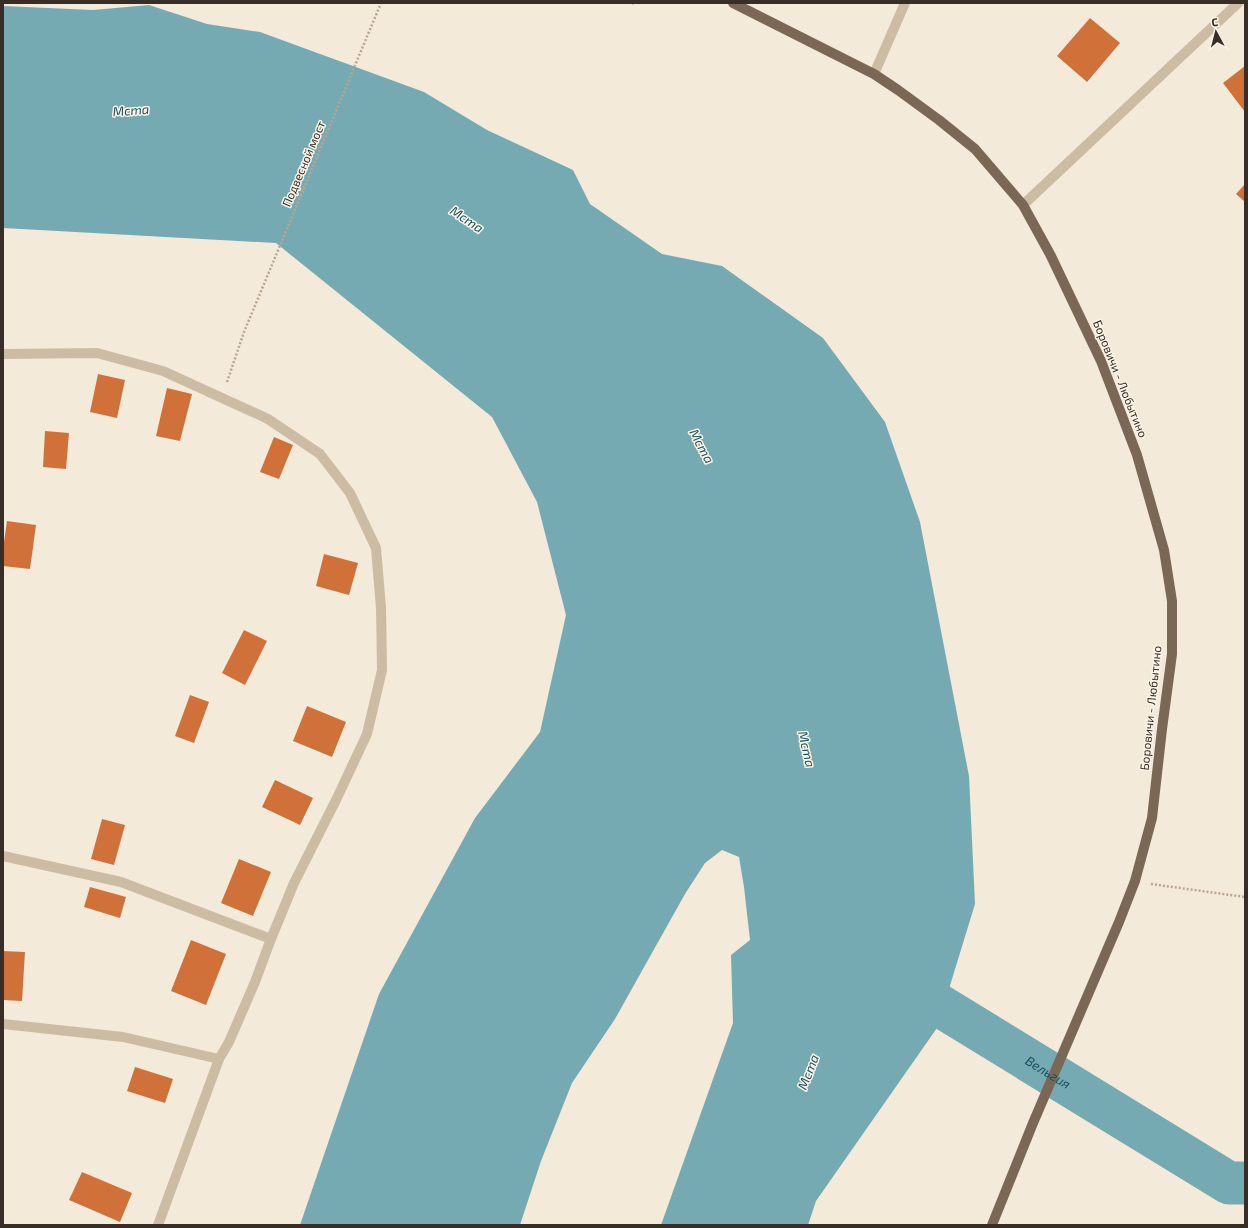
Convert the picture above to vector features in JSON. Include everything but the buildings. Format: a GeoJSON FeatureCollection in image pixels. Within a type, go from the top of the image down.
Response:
{"type":"FeatureCollection","features":[{"type":"Feature","properties":{"kind":"main road","name":"Боровичи - Любытино"},"geometry":{"type":"LineString","coordinates":[[733,3],[874,74],[933,116],[975,149],[1023,205],[1051,256],[1101,361],[1137,455],[1164,550],[1172,602],[1172,654],[1152,818],[1135,882],[1033,1123],[992,1225]]}},
{"type":"Feature","properties":{"kind":"street"},"geometry":{"type":"LineString","coordinates":[[874,74],[905,3]]}},
{"type":"Feature","properties":{"kind":"street"},"geometry":{"type":"LineString","coordinates":[[1023,205],[1238,3]]}},
{"type":"Feature","properties":{"kind":"street"},"geometry":{"type":"LineString","coordinates":[[3,354],[97,353],[163,371],[268,419],[320,454],[350,494],[376,548],[381,608],[382,670],[367,734],[338,798],[294,883],[255,982],[229,1042],[219,1059],[158,1225]]}},
{"type":"Feature","properties":{"kind":"street"},"geometry":{"type":"LineString","coordinates":[[3,856],[121,882],[271,940]]}},
{"type":"Feature","properties":{"kind":"street"},"geometry":{"type":"LineString","coordinates":[[3,1024],[123,1037],[219,1059]]}},
{"type":"Feature","properties":{"kind":"path","name":"Подвесной мост"},"geometry":{"type":"LineString","coordinates":[[222,398],[244,332],[382,3]]}},
{"type":"Feature","properties":{"kind":"path"},"geometry":{"type":"LineString","coordinates":[[1135,882],[1245,897]]}},
{"type":"Feature","properties":{"kind":"water","name":"Мста"},"geometry":{"type":"Polygon","coordinates":[[[149,5],[207,24],[260,32],[424,92],[487,130],[573,170],[590,204],[662,254],[722,266],[823,338],[885,422],[920,522],[969,776],[975,904],[937,1028],[816,1201],[808,1225],[661,1225],[733,1023],[731,955],[750,940],[739,857],[722,850],[705,863],[685,894],[615,1019],[572,1083],[541,1161],[520,1225],[300,1225],[379,994],[475,818],[540,732],[566,615],[537,502],[492,417],[276,243],[3,228],[3,6],[93,10],[149,5]]]}},
{"type":"Feature","properties":{"kind":"waterway","name":"Вельгия"},"geometry":{"type":"LineString","coordinates":[[893,977],[1229,1183],[1245,1183]]}}]}
